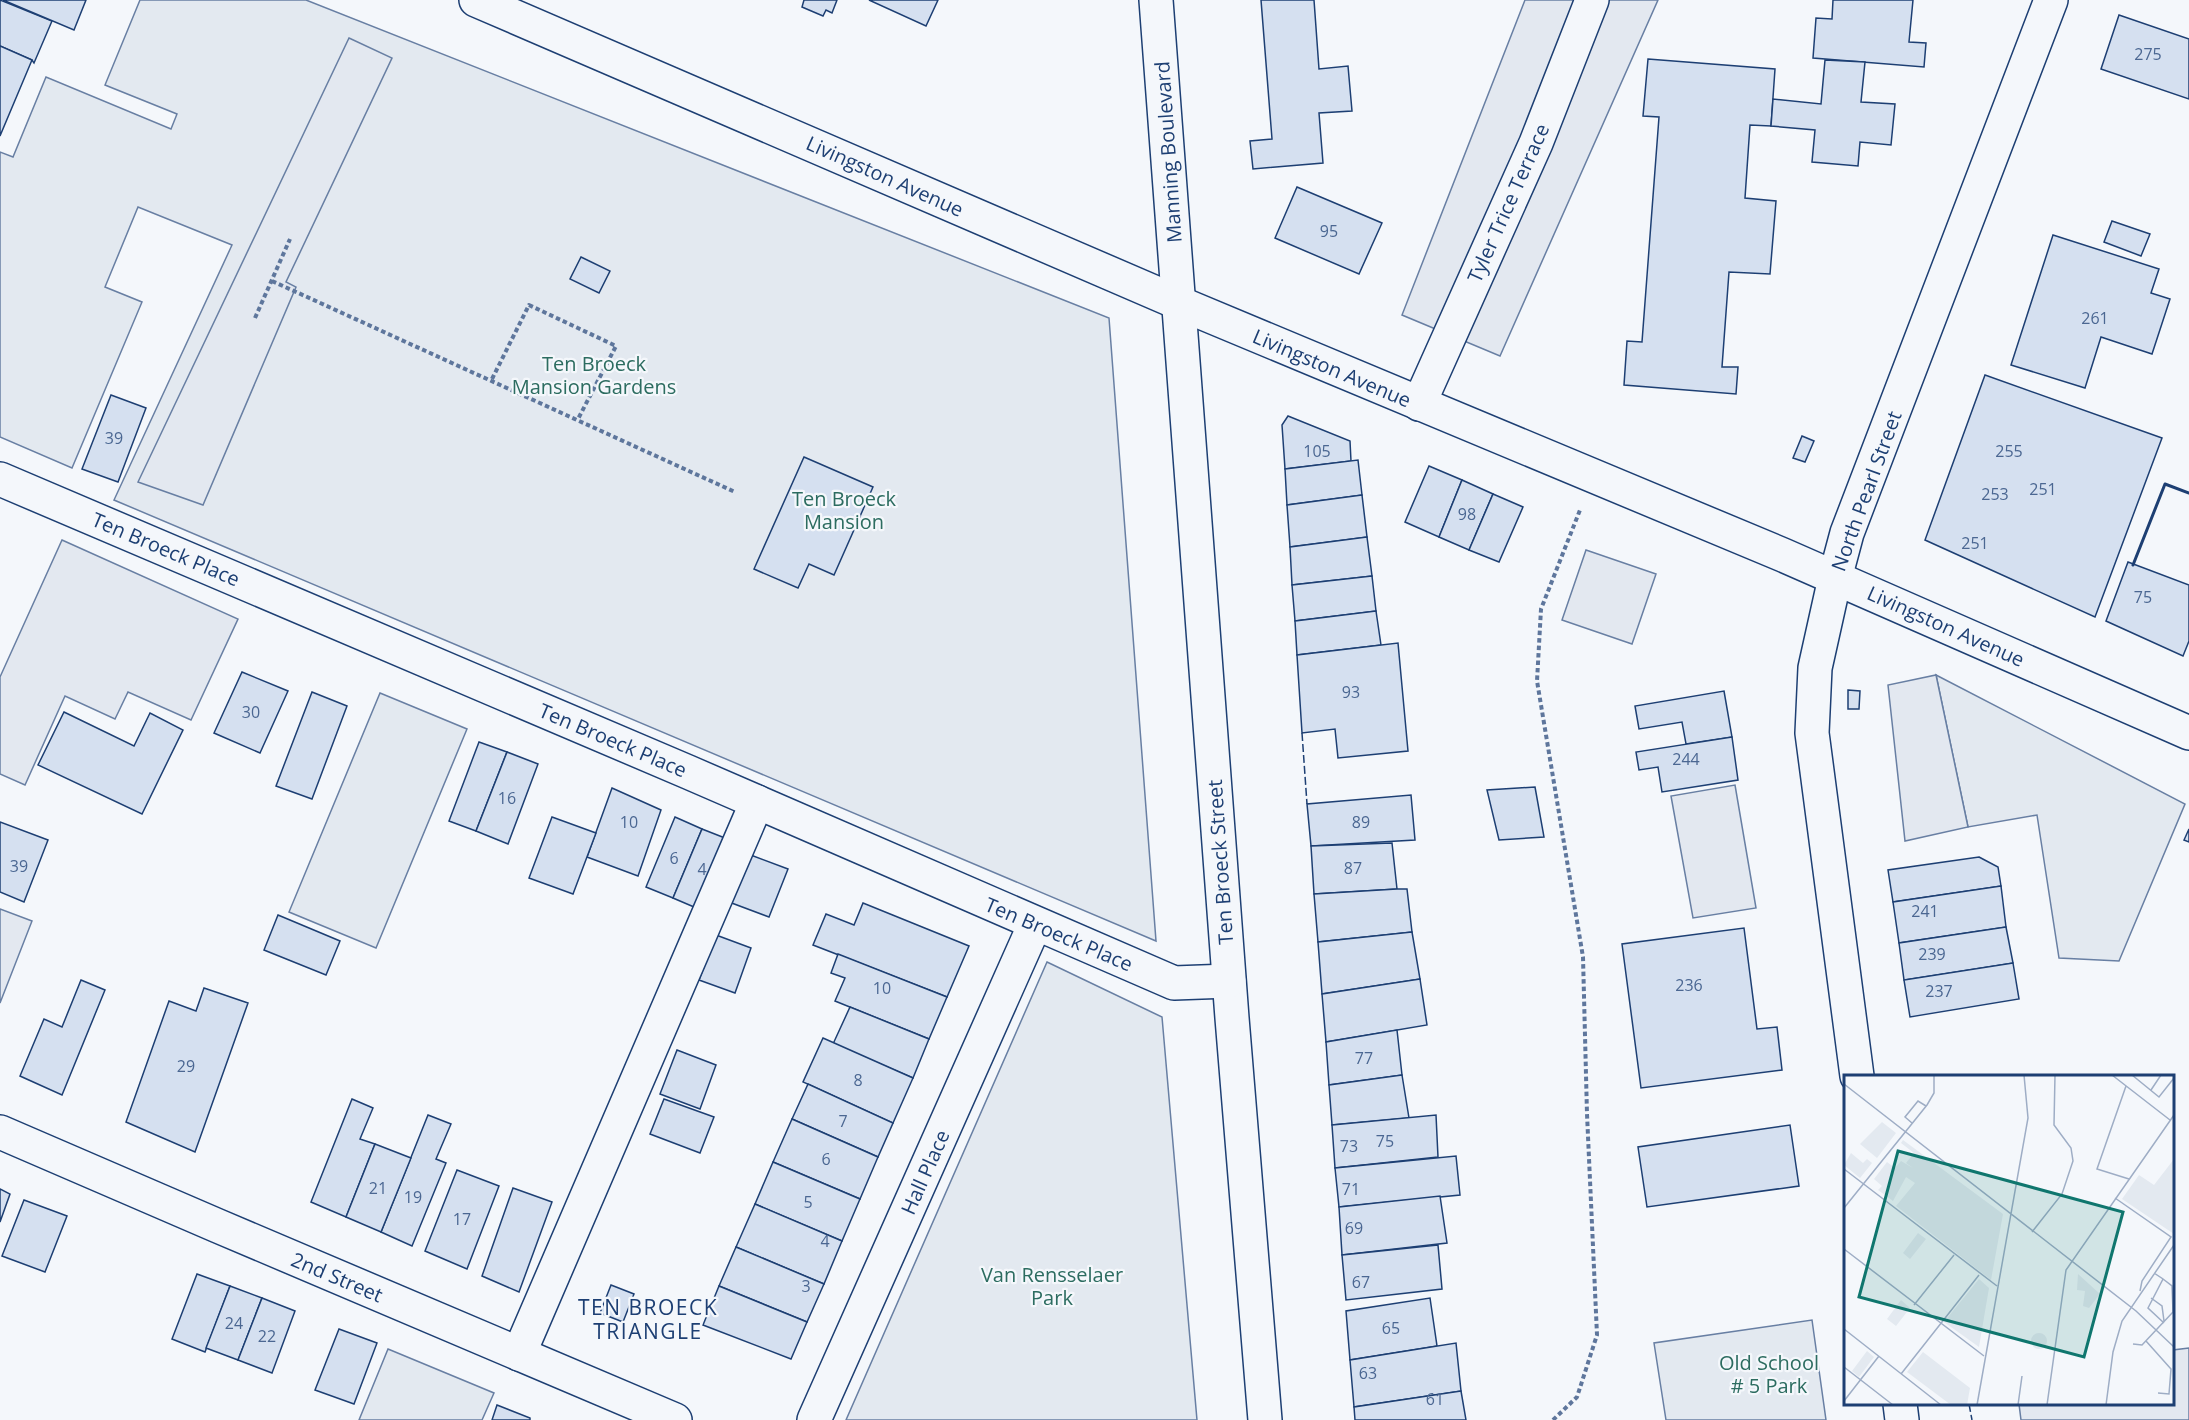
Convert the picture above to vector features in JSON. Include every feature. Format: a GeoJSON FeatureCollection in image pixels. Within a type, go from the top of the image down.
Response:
{"type":"FeatureCollection","features":[{"type":"Feature","properties":{"kind":"street","name":"Livingston Avenue"},"geometry":{"type":"LineString","coordinates":[[476,0],[1179,303],[1835,578],[2189,734]]}},
{"type":"Feature","properties":{"kind":"street","name":"Manning Boulevard"},"geometry":{"type":"LineString","coordinates":[[1156,0],[1179,303]]}},
{"type":"Feature","properties":{"kind":"street","name":"Tyler Trice Terrace"},"geometry":{"type":"LineString","coordinates":[[1419,404],[1536,144],[1592,0]]}},
{"type":"Feature","properties":{"kind":"street","name":"North Pearl Street"},"geometry":{"type":"LineString","coordinates":[[1857,1075],[1812,733],[1815,668],[1835,578],[1850,525],[2051,0]]}},
{"type":"Feature","properties":{"kind":"street","name":"Ten Broeck Street"},"geometry":{"type":"LineString","coordinates":[[1179,303],[1229,981],[1265,1420]]}},
{"type":"Feature","properties":{"kind":"street","name":"Ten Broeck Place"},"geometry":{"type":"LineString","coordinates":[[0,479],[757,802],[1174,983],[1229,981]]}},
{"type":"Feature","properties":{"kind":"street"},"geometry":{"type":"LineString","coordinates":[[519,1354],[757,802]]}},
{"type":"Feature","properties":{"kind":"street","name":"Hall Place"},"geometry":{"type":"LineString","coordinates":[[814,1420],[1035,924]]}},
{"type":"Feature","properties":{"kind":"street","name":"2nd Street"},"geometry":{"type":"LineString","coordinates":[[0,1132],[675,1420]]}},
{"type":"Feature","properties":{"kind":"street"},"geometry":{"type":"LineString","coordinates":[[1900,1405],[1902,1420]]}},
{"type":"Feature","properties":{"kind":"path"},"geometry":{"type":"LineString","coordinates":[[255,318],[290,239]]}},
{"type":"Feature","properties":{"kind":"path"},"geometry":{"type":"LineString","coordinates":[[272,281],[735,492]]}},
{"type":"Feature","properties":{"kind":"path"},"geometry":{"type":"LineString","coordinates":[[492,380],[529,305],[616,346],[578,419]]}},
{"type":"Feature","properties":{"kind":"path"},"geometry":{"type":"LineString","coordinates":[[1553,1420],[1577,1397],[1597,1335],[1587,1114],[1583,957],[1537,681],[1541,609],[1593,476]]}},
{"type":"Feature","properties":{"kind":"green space","name":"Ten Broeck Mansion"},"geometry":{"type":"Polygon","coordinates":[[[140,0],[306,0],[1109,318],[1156,941],[114,500],[232,245],[138,207],[105,287],[142,302],[72,468],[0,437],[0,152],[13,157],[46,77],[171,129],[177,114],[105,85],[140,0]]]}},
{"type":"Feature","properties":{"kind":"green space"},"geometry":{"type":"Polygon","coordinates":[[[1936,675],[2185,804],[2119,961],[2059,958],[2037,815],[1968,827],[1936,675]]]}},
{"type":"Feature","properties":{"kind":"green space"},"geometry":{"type":"Polygon","coordinates":[[[380,693],[467,729],[376,948],[289,912],[380,693]]]}},
{"type":"Feature","properties":{"kind":"green space","name":"Van Rensselaer Park"},"geometry":{"type":"Polygon","coordinates":[[[1047,962],[1162,1017],[1197,1420],[846,1420],[1047,962]]]}},
{"type":"Feature","properties":{"kind":"green space","name":"Old School # 5 Park"},"geometry":{"type":"Polygon","coordinates":[[[1812,1320],[1826,1420],[1666,1420],[1654,1343],[1812,1320]]]}},
{"type":"Feature","properties":{"kind":"green space"},"geometry":{"type":"Polygon","coordinates":[[[388,1349],[494,1393],[482,1420],[359,1420],[388,1349]]]}},
{"type":"Feature","properties":{"kind":"shaded area"},"geometry":{"type":"Polygon","coordinates":[[[1525,0],[1658,0],[1500,356],[1402,315],[1525,0]]]}},
{"type":"Feature","properties":{"kind":"shaded area"},"geometry":{"type":"Polygon","coordinates":[[[349,38],[392,58],[286,282],[296,287],[203,505],[138,482],[349,38]]]}},
{"type":"Feature","properties":{"kind":"shaded area"},"geometry":{"type":"Polygon","coordinates":[[[62,540],[238,619],[191,720],[128,692],[115,719],[65,696],[25,785],[0,774],[0,677],[62,540]]]}},
{"type":"Feature","properties":{"kind":"shaded area"},"geometry":{"type":"Polygon","coordinates":[[[1586,550],[1656,574],[1632,644],[1562,620],[1586,550]]]}},
{"type":"Feature","properties":{"kind":"shaded area"},"geometry":{"type":"Polygon","coordinates":[[[1936,675],[1968,827],[1905,841],[1888,685],[1936,675]]]}},
{"type":"Feature","properties":{"kind":"shaded area"},"geometry":{"type":"Polygon","coordinates":[[[1735,785],[1756,908],[1693,918],[1671,796],[1735,785]]]}},
{"type":"Feature","properties":{"kind":"shaded area"},"geometry":{"type":"Polygon","coordinates":[[[0,909],[32,921],[0,1003],[0,909]]]}},
{"type":"Feature","properties":{"kind":"shaded area"},"geometry":{"type":"Polygon","coordinates":[[[2189,1348],[2189,1420],[2021,1420],[2019,1405],[2174,1405],[2174,1350],[2189,1348]]]}},
{"type":"Feature","properties":{"kind":"building"},"geometry":{"type":"Polygon","coordinates":[[[0,0],[52,21],[34,63],[0,46],[0,0]]]}},
{"type":"Feature","properties":{"kind":"building"},"geometry":{"type":"Polygon","coordinates":[[[3,0],[86,0],[74,30],[3,0]]]}},
{"type":"Feature","properties":{"kind":"building"},"geometry":{"type":"Polygon","coordinates":[[[804,0],[837,0],[832,13],[826,10],[823,16],[802,7],[804,0]]]}},
{"type":"Feature","properties":{"kind":"building"},"geometry":{"type":"Polygon","coordinates":[[[869,0],[938,0],[926,26],[869,0]]]}},
{"type":"Feature","properties":{"kind":"building"},"geometry":{"type":"Polygon","coordinates":[[[1261,0],[1314,0],[1319,69],[1348,66],[1352,111],[1319,113],[1323,163],[1253,169],[1250,141],[1272,139],[1261,0]]]}},
{"type":"Feature","properties":{"kind":"building"},"geometry":{"type":"Polygon","coordinates":[[[1833,0],[1913,0],[1909,42],[1926,43],[1924,67],[1813,58],[1816,18],[1832,19],[1833,0]]]}},
{"type":"Feature","properties":{"kind":"building"},"geometry":{"type":"Polygon","coordinates":[[[2119,15],[2189,39],[2189,99],[2101,69],[2119,15]]]}},
{"type":"Feature","properties":{"kind":"building"},"geometry":{"type":"Polygon","coordinates":[[[0,46],[32,60],[0,136],[0,46]]]}},
{"type":"Feature","properties":{"kind":"building"},"geometry":{"type":"Polygon","coordinates":[[[1648,59],[1775,69],[1771,126],[1750,125],[1745,198],[1776,201],[1770,274],[1729,272],[1722,367],[1738,367],[1736,394],[1624,385],[1627,341],[1642,342],[1659,117],[1643,116],[1648,59]]]}},
{"type":"Feature","properties":{"kind":"building"},"geometry":{"type":"Polygon","coordinates":[[[1825,60],[1865,62],[1861,102],[1895,104],[1891,145],[1860,142],[1858,166],[1812,162],[1815,130],[1771,126],[1773,99],[1821,104],[1825,60]]]}},
{"type":"Feature","properties":{"kind":"building"},"geometry":{"type":"Polygon","coordinates":[[[1297,187],[1382,223],[1359,274],[1275,238],[1297,187]]]}},
{"type":"Feature","properties":{"kind":"building"},"geometry":{"type":"Polygon","coordinates":[[[2112,221],[2150,234],[2141,256],[2104,242],[2112,221]]]}},
{"type":"Feature","properties":{"kind":"building"},"geometry":{"type":"Polygon","coordinates":[[[2053,235],[2159,269],[2151,293],[2170,299],[2152,354],[2101,337],[2085,388],[2011,365],[2053,235]]]}},
{"type":"Feature","properties":{"kind":"building"},"geometry":{"type":"Polygon","coordinates":[[[581,257],[610,271],[599,293],[570,279],[581,257]]]}},
{"type":"Feature","properties":{"kind":"building"},"geometry":{"type":"Polygon","coordinates":[[[1985,375],[2162,438],[2095,617],[1925,540],[1985,375]]]}},
{"type":"Feature","properties":{"kind":"building"},"geometry":{"type":"Polygon","coordinates":[[[111,395],[146,408],[118,482],[82,469],[111,395]]]}},
{"type":"Feature","properties":{"kind":"building"},"geometry":{"type":"Polygon","coordinates":[[[1288,416],[1350,441],[1351,461],[1285,469],[1282,425],[1288,416]]]}},
{"type":"Feature","properties":{"kind":"building"},"geometry":{"type":"Polygon","coordinates":[[[1802,436],[1814,441],[1805,462],[1793,458],[1802,436]]]}},
{"type":"Feature","properties":{"kind":"building","name":"Ten Broeck Mansion"},"geometry":{"type":"Polygon","coordinates":[[[804,457],[873,487],[834,575],[809,564],[798,588],[754,569],[804,457]]]}},
{"type":"Feature","properties":{"kind":"building"},"geometry":{"type":"Polygon","coordinates":[[[1358,460],[1362,495],[1287,505],[1285,469],[1358,460]]]}},
{"type":"Feature","properties":{"kind":"building"},"geometry":{"type":"Polygon","coordinates":[[[1429,466],[1462,480],[1439,537],[1405,522],[1429,466]]]}},
{"type":"Feature","properties":{"kind":"building"},"geometry":{"type":"Polygon","coordinates":[[[1462,480],[1493,494],[1469,550],[1439,537],[1462,480]]]}},
{"type":"Feature","properties":{"kind":"building"},"geometry":{"type":"Polygon","coordinates":[[[1493,494],[1523,507],[1499,562],[1469,550],[1493,494]]]}},
{"type":"Feature","properties":{"kind":"building"},"geometry":{"type":"Polygon","coordinates":[[[1362,495],[1367,537],[1290,547],[1287,505],[1362,495]]]}},
{"type":"Feature","properties":{"kind":"building"},"geometry":{"type":"Polygon","coordinates":[[[1367,537],[1372,576],[1292,585],[1290,547],[1367,537]]]}},
{"type":"Feature","properties":{"kind":"building"},"geometry":{"type":"Polygon","coordinates":[[[2128,562],[2189,585],[2189,641],[2183,656],[2106,621],[2128,562]]]}},
{"type":"Feature","properties":{"kind":"building"},"geometry":{"type":"Polygon","coordinates":[[[1372,576],[1376,611],[1295,621],[1292,585],[1372,576]]]}},
{"type":"Feature","properties":{"kind":"building"},"geometry":{"type":"Polygon","coordinates":[[[1376,611],[1381,645],[1297,655],[1295,621],[1376,611]]]}},
{"type":"Feature","properties":{"kind":"building"},"geometry":{"type":"Polygon","coordinates":[[[1398,643],[1408,751],[1338,758],[1335,729],[1302,733],[1297,655],[1398,643]]]}},
{"type":"Feature","properties":{"kind":"building"},"geometry":{"type":"Polygon","coordinates":[[[242,672],[288,691],[260,753],[214,733],[242,672]]]}},
{"type":"Feature","properties":{"kind":"building"},"geometry":{"type":"Polygon","coordinates":[[[1848,690],[1860,691],[1859,709],[1848,709],[1848,690]]]}},
{"type":"Feature","properties":{"kind":"building"},"geometry":{"type":"Polygon","coordinates":[[[1724,691],[1732,737],[1686,744],[1682,722],[1639,729],[1635,706],[1724,691]]]}},
{"type":"Feature","properties":{"kind":"building"},"geometry":{"type":"Polygon","coordinates":[[[312,692],[347,706],[312,799],[276,786],[312,692]]]}},
{"type":"Feature","properties":{"kind":"building"},"geometry":{"type":"Polygon","coordinates":[[[64,712],[134,746],[150,713],[183,730],[142,814],[38,765],[64,712]]]}},
{"type":"Feature","properties":{"kind":"building"},"geometry":{"type":"Polygon","coordinates":[[[1732,737],[1738,780],[1662,792],[1658,767],[1639,770],[1636,752],[1732,737]]]}},
{"type":"Feature","properties":{"kind":"building"},"geometry":{"type":"Polygon","coordinates":[[[479,742],[507,752],[476,831],[449,821],[479,742]]]}},
{"type":"Feature","properties":{"kind":"building"},"geometry":{"type":"Polygon","coordinates":[[[507,752],[538,764],[508,844],[476,831],[507,752]]]}},
{"type":"Feature","properties":{"kind":"building"},"geometry":{"type":"Polygon","coordinates":[[[1535,787],[1544,837],[1499,840],[1487,790],[1535,787]]]}},
{"type":"Feature","properties":{"kind":"building"},"geometry":{"type":"Polygon","coordinates":[[[612,788],[661,810],[638,876],[587,857],[612,788]]]}},
{"type":"Feature","properties":{"kind":"building"},"geometry":{"type":"Polygon","coordinates":[[[1411,795],[1415,840],[1311,846],[1307,804],[1411,795]]]}},
{"type":"Feature","properties":{"kind":"building"},"geometry":{"type":"Polygon","coordinates":[[[552,817],[596,833],[573,894],[529,878],[552,817]]]}},
{"type":"Feature","properties":{"kind":"building"},"geometry":{"type":"Polygon","coordinates":[[[675,817],[702,829],[673,898],[646,887],[675,817]]]}},
{"type":"Feature","properties":{"kind":"building"},"geometry":{"type":"Polygon","coordinates":[[[0,822],[48,840],[24,902],[0,892],[0,822]]]}},
{"type":"Feature","properties":{"kind":"building"},"geometry":{"type":"Polygon","coordinates":[[[702,829],[730,840],[701,910],[673,898],[702,829]]]}},
{"type":"Feature","properties":{"kind":"building"},"geometry":{"type":"Polygon","coordinates":[[[2189,829],[2189,842],[2184,840],[2189,829]]]}},
{"type":"Feature","properties":{"kind":"building"},"geometry":{"type":"Polygon","coordinates":[[[1392,843],[1397,889],[1314,894],[1311,846],[1392,843]]]}},
{"type":"Feature","properties":{"kind":"building"},"geometry":{"type":"Polygon","coordinates":[[[748,854],[788,869],[769,917],[729,902],[748,854]]]}},
{"type":"Feature","properties":{"kind":"building"},"geometry":{"type":"Polygon","coordinates":[[[1979,857],[1998,867],[2001,886],[1893,902],[1888,870],[1979,857]]]}},
{"type":"Feature","properties":{"kind":"building"},"geometry":{"type":"Polygon","coordinates":[[[2001,886],[2006,927],[1899,943],[1893,902],[2001,886]]]}},
{"type":"Feature","properties":{"kind":"building"},"geometry":{"type":"Polygon","coordinates":[[[1407,889],[1412,932],[1318,942],[1314,894],[1407,889]]]}},
{"type":"Feature","properties":{"kind":"building"},"geometry":{"type":"Polygon","coordinates":[[[863,903],[969,946],[947,997],[813,945],[826,914],[854,925],[863,903]]]}},
{"type":"Feature","properties":{"kind":"building"},"geometry":{"type":"Polygon","coordinates":[[[278,915],[340,941],[326,975],[264,950],[278,915]]]}},
{"type":"Feature","properties":{"kind":"building"},"geometry":{"type":"Polygon","coordinates":[[[2006,927],[2013,963],[1904,980],[1899,943],[2006,927]]]}},
{"type":"Feature","properties":{"kind":"building"},"geometry":{"type":"Polygon","coordinates":[[[1744,928],[1757,1029],[1777,1027],[1782,1070],[1641,1088],[1622,944],[1744,928]]]}},
{"type":"Feature","properties":{"kind":"building"},"geometry":{"type":"Polygon","coordinates":[[[1412,932],[1420,979],[1322,994],[1318,942],[1412,932]]]}},
{"type":"Feature","properties":{"kind":"building"},"geometry":{"type":"Polygon","coordinates":[[[716,935],[751,948],[735,993],[699,980],[716,935]]]}},
{"type":"Feature","properties":{"kind":"building"},"geometry":{"type":"Polygon","coordinates":[[[838,954],[947,997],[929,1039],[835,1001],[845,978],[831,973],[838,954]]]}},
{"type":"Feature","properties":{"kind":"building"},"geometry":{"type":"Polygon","coordinates":[[[2013,963],[2019,999],[1910,1017],[1904,980],[2013,963]]]}},
{"type":"Feature","properties":{"kind":"building"},"geometry":{"type":"Polygon","coordinates":[[[1420,979],[1427,1025],[1326,1042],[1322,994],[1420,979]]]}},
{"type":"Feature","properties":{"kind":"building"},"geometry":{"type":"Polygon","coordinates":[[[81,980],[105,990],[62,1095],[20,1076],[44,1019],[62,1027],[81,980]]]}},
{"type":"Feature","properties":{"kind":"building"},"geometry":{"type":"Polygon","coordinates":[[[204,988],[248,1003],[195,1152],[126,1122],[169,1001],[196,1011],[204,988]]]}},
{"type":"Feature","properties":{"kind":"building"},"geometry":{"type":"Polygon","coordinates":[[[850,1007],[929,1039],[913,1078],[833,1044],[850,1007]]]}},
{"type":"Feature","properties":{"kind":"building"},"geometry":{"type":"Polygon","coordinates":[[[1397,1030],[1402,1075],[1329,1085],[1326,1042],[1397,1030]]]}},
{"type":"Feature","properties":{"kind":"building"},"geometry":{"type":"Polygon","coordinates":[[[823,1038],[913,1078],[893,1123],[803,1082],[823,1038]]]}},
{"type":"Feature","properties":{"kind":"building"},"geometry":{"type":"Polygon","coordinates":[[[677,1050],[716,1065],[700,1109],[660,1094],[677,1050]]]}},
{"type":"Feature","properties":{"kind":"building"},"geometry":{"type":"Polygon","coordinates":[[[1402,1075],[1409,1118],[1332,1125],[1329,1085],[1402,1075]]]}},
{"type":"Feature","properties":{"kind":"building"},"geometry":{"type":"Polygon","coordinates":[[[808,1084],[893,1123],[878,1157],[792,1119],[808,1084]]]}},
{"type":"Feature","properties":{"kind":"building"},"geometry":{"type":"Polygon","coordinates":[[[352,1099],[373,1108],[360,1139],[375,1144],[346,1217],[311,1202],[352,1099]]]}},
{"type":"Feature","properties":{"kind":"building"},"geometry":{"type":"Polygon","coordinates":[[[664,1099],[714,1117],[700,1153],[650,1134],[664,1099]]]}},
{"type":"Feature","properties":{"kind":"building"},"geometry":{"type":"Polygon","coordinates":[[[428,1115],[451,1124],[436,1159],[446,1163],[412,1246],[381,1232],[428,1115]]]}},
{"type":"Feature","properties":{"kind":"building"},"geometry":{"type":"Polygon","coordinates":[[[1436,1115],[1438,1157],[1335,1168],[1332,1125],[1436,1115]]]}},
{"type":"Feature","properties":{"kind":"building"},"geometry":{"type":"Polygon","coordinates":[[[792,1119],[878,1157],[860,1199],[773,1162],[792,1119]]]}},
{"type":"Feature","properties":{"kind":"building"},"geometry":{"type":"Polygon","coordinates":[[[1790,1125],[1799,1186],[1647,1207],[1638,1147],[1790,1125]]]}},
{"type":"Feature","properties":{"kind":"building"},"geometry":{"type":"Polygon","coordinates":[[[375,1144],[411,1158],[381,1232],[346,1217],[375,1144]]]}},
{"type":"Feature","properties":{"kind":"building"},"geometry":{"type":"Polygon","coordinates":[[[1456,1156],[1460,1195],[1339,1207],[1335,1168],[1456,1156]]]}},
{"type":"Feature","properties":{"kind":"building"},"geometry":{"type":"Polygon","coordinates":[[[773,1162],[860,1199],[842,1241],[755,1204],[773,1162]]]}},
{"type":"Feature","properties":{"kind":"building"},"geometry":{"type":"Polygon","coordinates":[[[457,1170],[499,1186],[467,1269],[425,1251],[457,1170]]]}},
{"type":"Feature","properties":{"kind":"building"},"geometry":{"type":"Polygon","coordinates":[[[513,1188],[552,1202],[519,1292],[482,1276],[513,1188]]]}},
{"type":"Feature","properties":{"kind":"building"},"geometry":{"type":"Polygon","coordinates":[[[0,1189],[10,1194],[0,1222],[0,1189]]]}},
{"type":"Feature","properties":{"kind":"building"},"geometry":{"type":"Polygon","coordinates":[[[1440,1196],[1447,1243],[1342,1255],[1339,1207],[1440,1196]]]}},
{"type":"Feature","properties":{"kind":"building"},"geometry":{"type":"Polygon","coordinates":[[[24,1200],[67,1216],[45,1272],[2,1256],[24,1200]]]}},
{"type":"Feature","properties":{"kind":"building"},"geometry":{"type":"Polygon","coordinates":[[[755,1204],[842,1241],[824,1284],[736,1247],[755,1204]]]}},
{"type":"Feature","properties":{"kind":"building"},"geometry":{"type":"Polygon","coordinates":[[[1438,1245],[1442,1289],[1346,1300],[1342,1255],[1438,1245]]]}},
{"type":"Feature","properties":{"kind":"building"},"geometry":{"type":"Polygon","coordinates":[[[736,1247],[824,1284],[807,1322],[719,1286],[736,1247]]]}},
{"type":"Feature","properties":{"kind":"building"},"geometry":{"type":"Polygon","coordinates":[[[197,1274],[230,1286],[205,1352],[172,1339],[197,1274]]]}},
{"type":"Feature","properties":{"kind":"building"},"geometry":{"type":"Polygon","coordinates":[[[611,1285],[634,1294],[623,1322],[600,1313],[611,1285]]]}},
{"type":"Feature","properties":{"kind":"building"},"geometry":{"type":"Polygon","coordinates":[[[230,1286],[262,1298],[238,1360],[206,1348],[230,1286]]]}},
{"type":"Feature","properties":{"kind":"building"},"geometry":{"type":"Polygon","coordinates":[[[719,1286],[807,1322],[791,1359],[703,1325],[719,1286]]]}},
{"type":"Feature","properties":{"kind":"building"},"geometry":{"type":"Polygon","coordinates":[[[262,1298],[295,1311],[272,1373],[238,1360],[262,1298]]]}},
{"type":"Feature","properties":{"kind":"building"},"geometry":{"type":"Polygon","coordinates":[[[1430,1298],[1437,1346],[1350,1360],[1346,1311],[1430,1298]]]}},
{"type":"Feature","properties":{"kind":"building"},"geometry":{"type":"Polygon","coordinates":[[[339,1329],[377,1343],[354,1404],[315,1390],[339,1329]]]}},
{"type":"Feature","properties":{"kind":"building"},"geometry":{"type":"Polygon","coordinates":[[[1456,1343],[1461,1391],[1354,1407],[1350,1360],[1456,1343]]]}},
{"type":"Feature","properties":{"kind":"building"},"geometry":{"type":"Polygon","coordinates":[[[1461,1391],[1466,1420],[1355,1420],[1354,1407],[1461,1391]]]}},
{"type":"Feature","properties":{"kind":"building"},"geometry":{"type":"Polygon","coordinates":[[[497,1405],[530,1418],[530,1420],[492,1420],[497,1405]]]}},
{"type":"Feature","properties":{"kind":"fence"},"geometry":{"type":"LineString","coordinates":[[1302,733],[1307,804]]}},
{"type":"Feature","properties":{"kind":"fence"},"geometry":{"type":"LineString","coordinates":[[1969,1405],[1972,1420]]}},
{"type":"Feature","properties":{"kind":"wall"},"geometry":{"type":"LineString","coordinates":[[2133,565],[2165,484],[2189,493]]}},
{"type":"Feature","properties":{"kind":"district","name":"TEN BROECK TRIANGLE"},"geometry":{"type":"Point","coordinates":[648,1319]}},
{"type":"Feature","properties":{"kind":"park label","name":"Ten Broeck Mansion Gardens"},"geometry":{"type":"Point","coordinates":[594,374]}}]}
